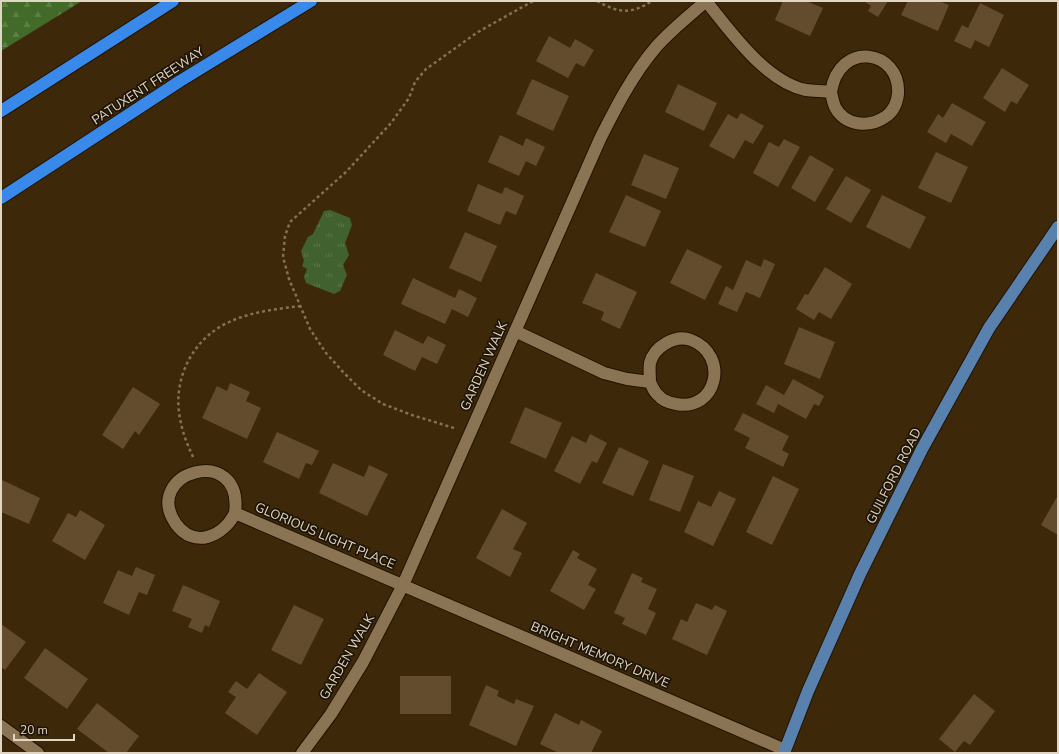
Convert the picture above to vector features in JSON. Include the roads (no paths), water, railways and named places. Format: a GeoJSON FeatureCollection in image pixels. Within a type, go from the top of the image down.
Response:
{"type":"FeatureCollection","features":[{"type":"Feature","properties":{"kind":"highway"},"geometry":{"type":"LineString","coordinates":[[1,111],[173,1]]}},
{"type":"Feature","properties":{"kind":"highway","name":"PATUXENT FREEWAY"},"geometry":{"type":"LineString","coordinates":[[1,198],[180,81],[311,1]]}},
{"type":"Feature","properties":{"kind":"main road","name":"GUILFORD ROAD"},"geometry":{"type":"LineString","coordinates":[[785,752],[808,691],[860,574],[922,450],[990,328],[1058,227]]}},
{"type":"Feature","properties":{"kind":"street"},"geometry":{"type":"LineString","coordinates":[[706,1],[750,53],[770,72],[805,90],[831,92]]}},
{"type":"Feature","properties":{"kind":"street","name":"GARDEN WALK"},"geometry":{"type":"LineString","coordinates":[[302,753],[331,714],[363,662],[404,585],[514,331],[600,139],[634,76],[656,48],[678,25],[706,1]]}},
{"type":"Feature","properties":{"kind":"street"},"geometry":{"type":"LineString","coordinates":[[865,56],[879,59],[884,63],[893,71],[898,84],[897,102],[889,114],[877,123],[865,125],[853,122],[842,116],[835,107],[831,92],[833,78],[842,66],[854,58],[865,56]]}},
{"type":"Feature","properties":{"kind":"street"},"geometry":{"type":"LineString","coordinates":[[514,331],[604,373],[627,379],[650,382]]}},
{"type":"Feature","properties":{"kind":"street"},"geometry":{"type":"LineString","coordinates":[[677,339],[690,339],[703,346],[713,358],[716,371],[713,384],[706,396],[694,403],[683,406],[670,403],[658,395],[650,382],[650,364],[655,353],[666,343],[677,339]]}},
{"type":"Feature","properties":{"kind":"street","name":"GLORIOUS LIGHT PLACE"},"geometry":{"type":"LineString","coordinates":[[198,470],[208,471],[220,475],[230,484],[236,502],[234,513],[230,523],[222,531],[210,536],[200,537],[189,534],[178,527],[172,518],[169,508],[170,495],[176,483],[186,475],[198,470]]}},
{"type":"Feature","properties":{"kind":"street","name":"GLORIOUS LIGHT PLACE"},"geometry":{"type":"LineString","coordinates":[[234,513],[404,585]]}},
{"type":"Feature","properties":{"kind":"street","name":"BRIGHT MEMORY DRIVE"},"geometry":{"type":"LineString","coordinates":[[404,585],[785,752]]}},
{"type":"Feature","properties":{"kind":"street"},"geometry":{"type":"LineString","coordinates":[[1,726],[38,753]]}}]}
